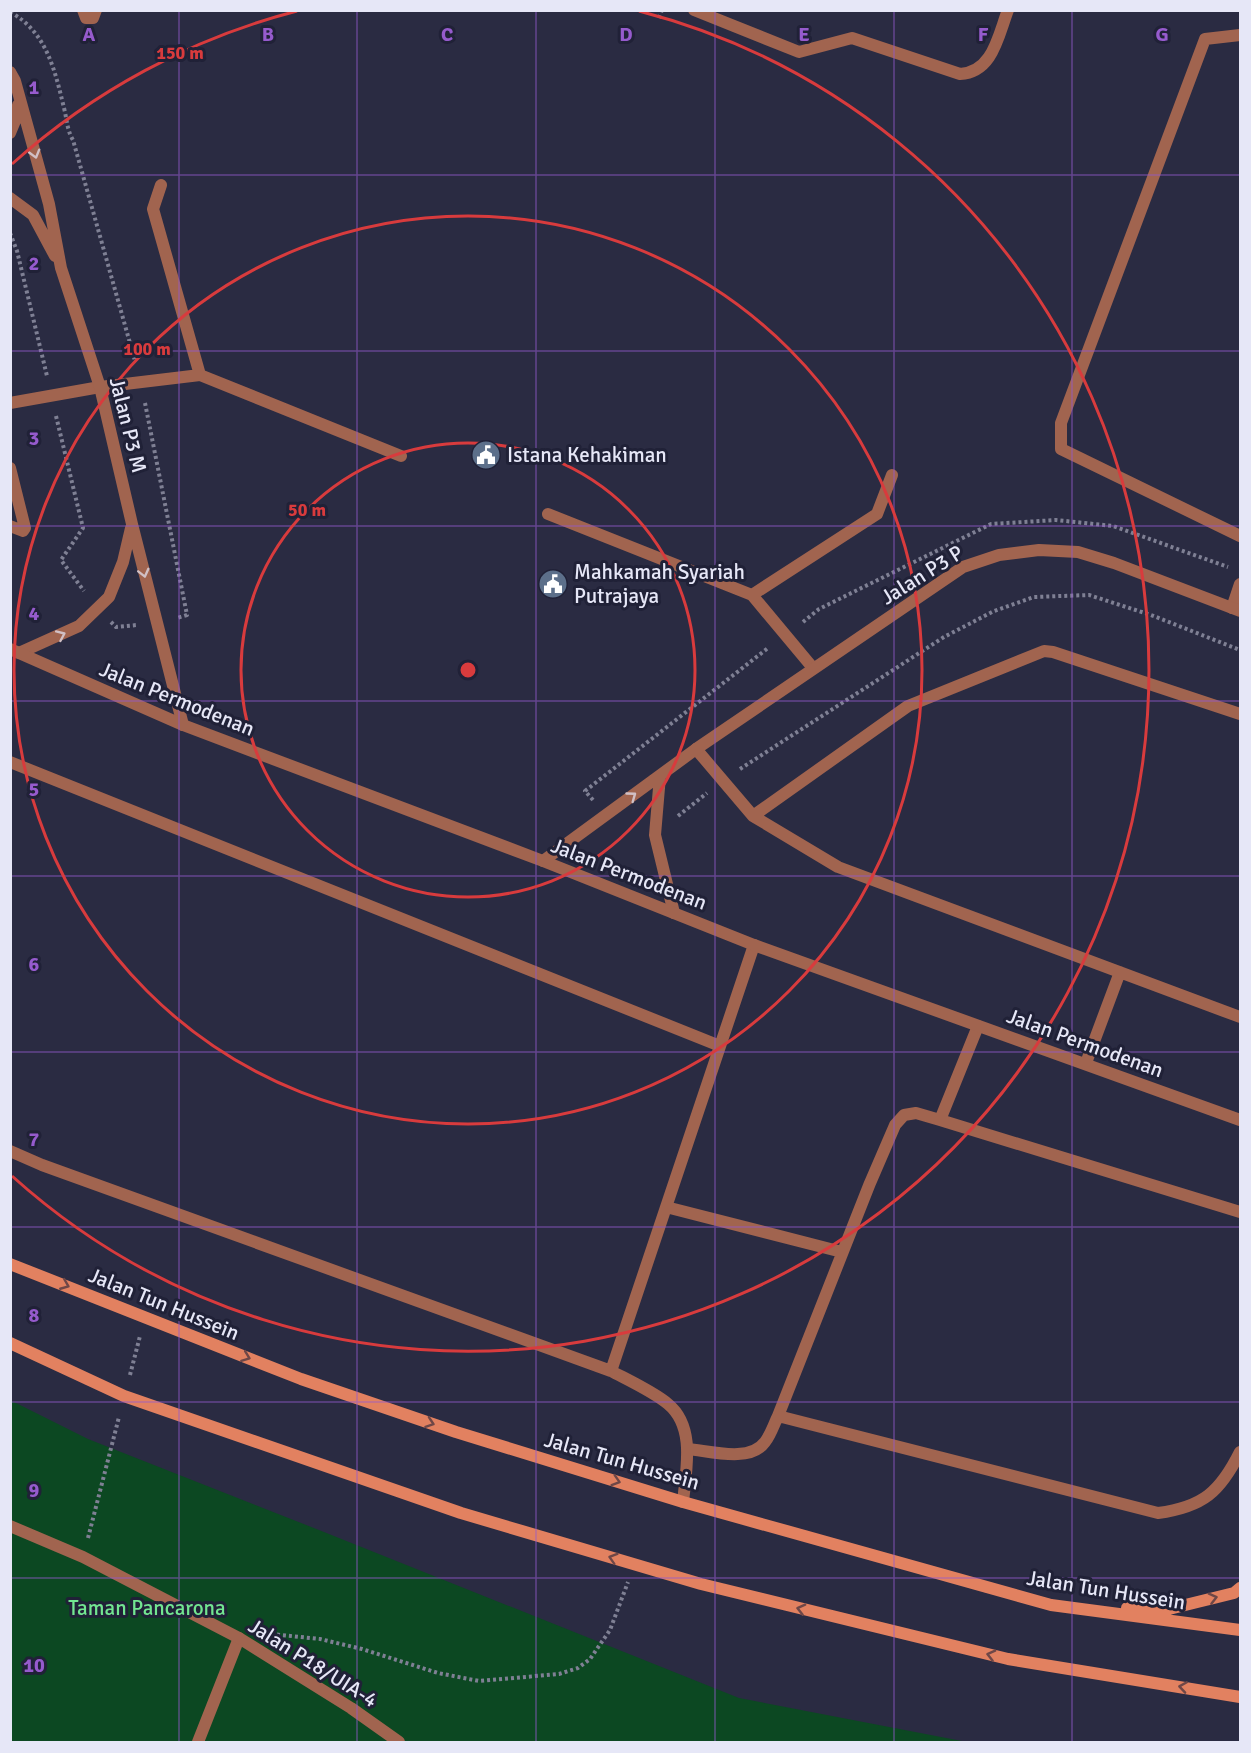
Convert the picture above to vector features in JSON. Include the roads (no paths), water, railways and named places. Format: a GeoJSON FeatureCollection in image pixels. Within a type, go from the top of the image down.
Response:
{"type":"FeatureCollection","features":[{"type":"Feature","properties":{"kind":"main road","name":"Jalan Tun Hussein"},"geometry":{"type":"LineString","coordinates":[[10,1264],[301,1379],[456,1432],[683,1502],[1051,1605],[1240,1630]]}},
{"type":"Feature","properties":{"kind":"main road"},"geometry":{"type":"LineString","coordinates":[[10,1342],[124,1396],[461,1513],[701,1584],[1008,1659],[1240,1697]]}},
{"type":"Feature","properties":{"kind":"main road"},"geometry":{"type":"LineString","coordinates":[[1051,1605],[1165,1610],[1234,1593],[1240,1588]]}},
{"type":"Feature","properties":{"kind":"street"},"geometry":{"type":"LineString","coordinates":[[83,10],[86,18],[91,19],[96,10]]}},
{"type":"Feature","properties":{"kind":"street"},"geometry":{"type":"LineString","coordinates":[[694,10],[799,52],[852,38],[960,74],[976,70],[989,59],[1008,10]]}},
{"type":"Feature","properties":{"kind":"street"},"geometry":{"type":"LineString","coordinates":[[1240,35],[1205,39],[1061,423],[1061,448],[1240,536]]}},
{"type":"Feature","properties":{"kind":"street","name":"Jalan P3 M"},"geometry":{"type":"LineString","coordinates":[[10,72],[15,81],[50,204],[61,268],[100,387],[183,725]]}},
{"type":"Feature","properties":{"kind":"street"},"geometry":{"type":"LineString","coordinates":[[10,133],[17,116],[19,98]]}},
{"type":"Feature","properties":{"kind":"street"},"geometry":{"type":"LineString","coordinates":[[161,184],[153,209],[200,375]]}},
{"type":"Feature","properties":{"kind":"street","name":"Jalan P3 M"},"geometry":{"type":"LineString","coordinates":[[10,198],[33,214],[61,268]]}},
{"type":"Feature","properties":{"kind":"street"},"geometry":{"type":"LineString","coordinates":[[10,403],[51,394],[200,375],[401,456]]}},
{"type":"Feature","properties":{"kind":"street"},"geometry":{"type":"LineString","coordinates":[[10,468],[25,528],[23,531],[10,526]]}},
{"type":"Feature","properties":{"kind":"street"},"geometry":{"type":"LineString","coordinates":[[752,595],[877,514],[892,475]]}},
{"type":"Feature","properties":{"kind":"street"},"geometry":{"type":"LineString","coordinates":[[548,513],[752,595],[813,668]]}},
{"type":"Feature","properties":{"kind":"street","name":"Jalan P3 M"},"geometry":{"type":"LineString","coordinates":[[15,651],[79,626],[109,597],[123,562],[132,524]]}},
{"type":"Feature","properties":{"kind":"street","name":"Jalan P3 P"},"geometry":{"type":"LineString","coordinates":[[543,861],[696,749],[963,567],[999,555],[1039,550],[1078,552],[1114,563],[1236,609]]}},
{"type":"Feature","properties":{"kind":"street"},"geometry":{"type":"LineString","coordinates":[[1236,609],[1240,584]]}},
{"type":"Feature","properties":{"kind":"street","name":"Jalan Permodenan"},"geometry":{"type":"LineString","coordinates":[[15,651],[183,725],[543,861],[754,945],[1240,1120]]}},
{"type":"Feature","properties":{"kind":"street"},"geometry":{"type":"LineString","coordinates":[[753,816],[908,706],[1044,651],[1053,652],[1240,714]]}},
{"type":"Feature","properties":{"kind":"street"},"geometry":{"type":"LineString","coordinates":[[696,749],[753,816],[838,867],[1240,1017]]}},
{"type":"Feature","properties":{"kind":"street"},"geometry":{"type":"LineString","coordinates":[[10,762],[720,1046]]}},
{"type":"Feature","properties":{"kind":"street"},"geometry":{"type":"LineString","coordinates":[[660,776],[655,835],[674,913]]}},
{"type":"Feature","properties":{"kind":"street"},"geometry":{"type":"LineString","coordinates":[[611,1371],[754,945]]}},
{"type":"Feature","properties":{"kind":"street"},"geometry":{"type":"LineString","coordinates":[[1086,1064],[1120,972]]}},
{"type":"Feature","properties":{"kind":"street"},"geometry":{"type":"LineString","coordinates":[[940,1120],[978,1026]]}},
{"type":"Feature","properties":{"kind":"street"},"geometry":{"type":"LineString","coordinates":[[688,1449],[738,1454],[753,1452],[765,1443],[778,1416],[842,1252],[896,1125],[904,1114],[916,1113],[940,1120],[1240,1212]]}},
{"type":"Feature","properties":{"kind":"street"},"geometry":{"type":"LineString","coordinates":[[10,1151],[42,1166],[611,1371],[669,1404],[684,1424],[688,1449],[683,1502]]}},
{"type":"Feature","properties":{"kind":"street"},"geometry":{"type":"LineString","coordinates":[[666,1207],[842,1252]]}},
{"type":"Feature","properties":{"kind":"street"},"geometry":{"type":"LineString","coordinates":[[778,1416],[1158,1514],[1181,1510],[1202,1502],[1232,1469],[1240,1452]]}},
{"type":"Feature","properties":{"kind":"street","name":"Jalan P18/UIA-4"},"geometry":{"type":"LineString","coordinates":[[10,1526],[83,1557],[239,1638],[351,1708],[399,1743]]}},
{"type":"Feature","properties":{"kind":"street"},"geometry":{"type":"LineString","coordinates":[[198,1743],[239,1638]]}},
{"type":"Feature","properties":{"kind":"place","name":"Istana Kehakiman"},"geometry":{"type":"Point","coordinates":[486,455]}},
{"type":"Feature","properties":{"kind":"place","name":"Mahkamah Syariah Putrajaya"},"geometry":{"type":"Point","coordinates":[553,584]}},
{"type":"Feature","properties":{"kind":"park label","name":"Taman Pancarona"},"geometry":{"type":"Point","coordinates":[147,1608]}}]}
